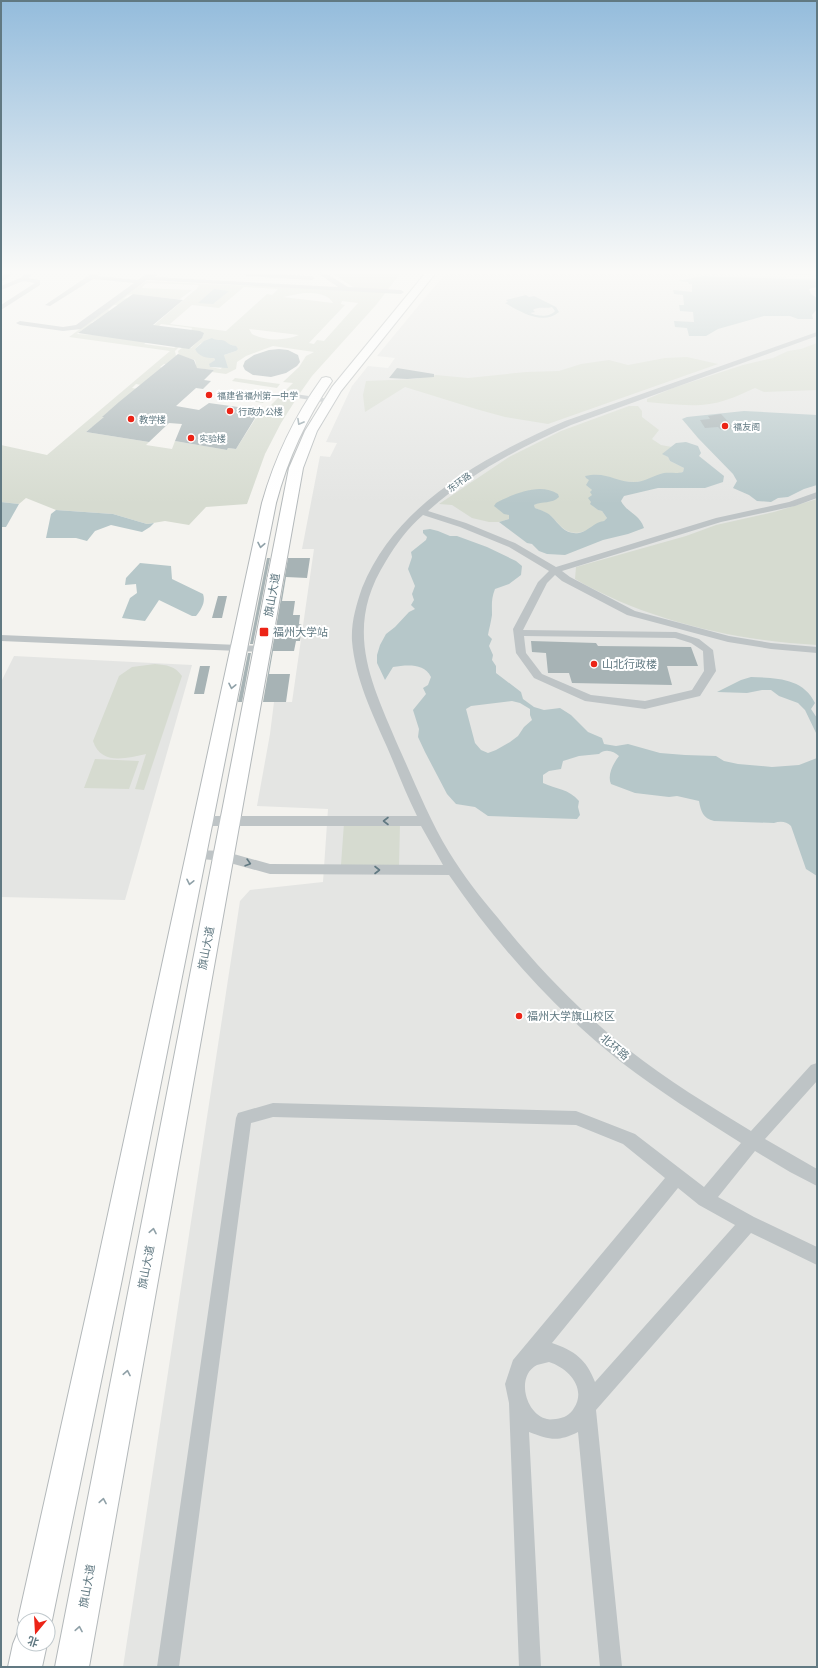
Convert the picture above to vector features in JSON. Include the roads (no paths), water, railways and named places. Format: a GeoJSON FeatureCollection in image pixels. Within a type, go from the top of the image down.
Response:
{"type":"FeatureCollection","features":[{"type":"Feature","properties":{"kind":"highway","name":"旗山大道"},"geometry":{"type":"LineString","coordinates":[[37,1612],[108,1279],[276,473],[290,439],[314,398],[357,348]]}},
{"type":"Feature","properties":{"kind":"highway","name":"旗山大道"},"geometry":{"type":"LineString","coordinates":[[72,1667],[296,468],[311,431],[314,398]]}},
{"type":"Feature","properties":{"kind":"highway"},"geometry":{"type":"LineString","coordinates":[[25,1667],[28,1652]]}},
{"type":"Feature","properties":{"kind":"street","name":"东环路"},"geometry":{"type":"LineString","coordinates":[[425,821],[372,700],[361,663],[358,631],[360,607],[371,577],[383,554],[403,530],[422,512],[466,476],[509,450],[576,420],[778,348]]}},
{"type":"Feature","properties":{"kind":"street"},"geometry":{"type":"LineString","coordinates":[[518,633],[676,635],[696,641],[708,650],[710,671],[696,693],[645,704],[589,698],[538,676],[521,653],[518,633],[518,629],[543,582],[555,570],[719,520],[792,504],[817,495]]}},
{"type":"Feature","properties":{"kind":"street"},"geometry":{"type":"LineString","coordinates":[[422,512],[463,525],[512,545],[555,570],[566,579],[631,613],[728,639],[771,646],[817,650]]}},
{"type":"Feature","properties":{"kind":"street"},"geometry":{"type":"LineString","coordinates":[[1,638],[262,652]]}},
{"type":"Feature","properties":{"kind":"street"},"geometry":{"type":"LineString","coordinates":[[1,644],[239,651]]}},
{"type":"Feature","properties":{"kind":"street"},"geometry":{"type":"LineString","coordinates":[[203,821],[425,821]]}},
{"type":"Feature","properties":{"kind":"street","name":"北环路"},"geometry":{"type":"LineString","coordinates":[[425,821],[454,870],[512,945],[546,985],[569,1008],[622,1054],[652,1076],[754,1141],[817,1178]]}},
{"type":"Feature","properties":{"kind":"street"},"geometry":{"type":"LineString","coordinates":[[196,855],[223,856],[270,869],[454,870]]}},
{"type":"Feature","properties":{"kind":"street"},"geometry":{"type":"LineString","coordinates":[[705,1199],[817,1070]]}},
{"type":"Feature","properties":{"kind":"street"},"geometry":{"type":"LineString","coordinates":[[168,1667],[244,1118],[273,1110],[576,1118],[629,1139],[705,1199],[748,1223],[817,1256]]}},
{"type":"Feature","properties":{"kind":"street"},"geometry":{"type":"LineString","coordinates":[[530,1667],[518,1404],[515,1391],[516,1379],[520,1367],[677,1177]]}},
{"type":"Feature","properties":{"kind":"street"},"geometry":{"type":"LineString","coordinates":[[518,1404],[525,1416],[535,1424],[547,1429],[560,1430],[571,1426],[580,1418],[586,1407],[748,1223]]}},
{"type":"Feature","properties":{"kind":"street"},"geometry":{"type":"LineString","coordinates":[[520,1367],[528,1359],[538,1353],[549,1352],[561,1355],[572,1361],[580,1370],[586,1382],[588,1394],[586,1407],[611,1667]]}},
{"type":"Feature","properties":{"kind":"place","name":"福建省福州第一中学"},"geometry":{"type":"Point","coordinates":[209,395]}},
{"type":"Feature","properties":{"kind":"place","name":"行政办公楼"},"geometry":{"type":"Point","coordinates":[230,411]}},
{"type":"Feature","properties":{"kind":"place","name":"教学楼"},"geometry":{"type":"Point","coordinates":[131,419]}},
{"type":"Feature","properties":{"kind":"place","name":"福友阁"},"geometry":{"type":"Point","coordinates":[725,426]}},
{"type":"Feature","properties":{"kind":"place","name":"实验楼"},"geometry":{"type":"Point","coordinates":[191,438]}},
{"type":"Feature","properties":{"kind":"place","name":"福州大学站"},"geometry":{"type":"Point","coordinates":[264,632]}},
{"type":"Feature","properties":{"kind":"place","name":"山北行政楼"},"geometry":{"type":"Point","coordinates":[594,664]}},
{"type":"Feature","properties":{"kind":"place","name":"福州大学旗山校区"},"geometry":{"type":"Point","coordinates":[519,1016]}}]}
